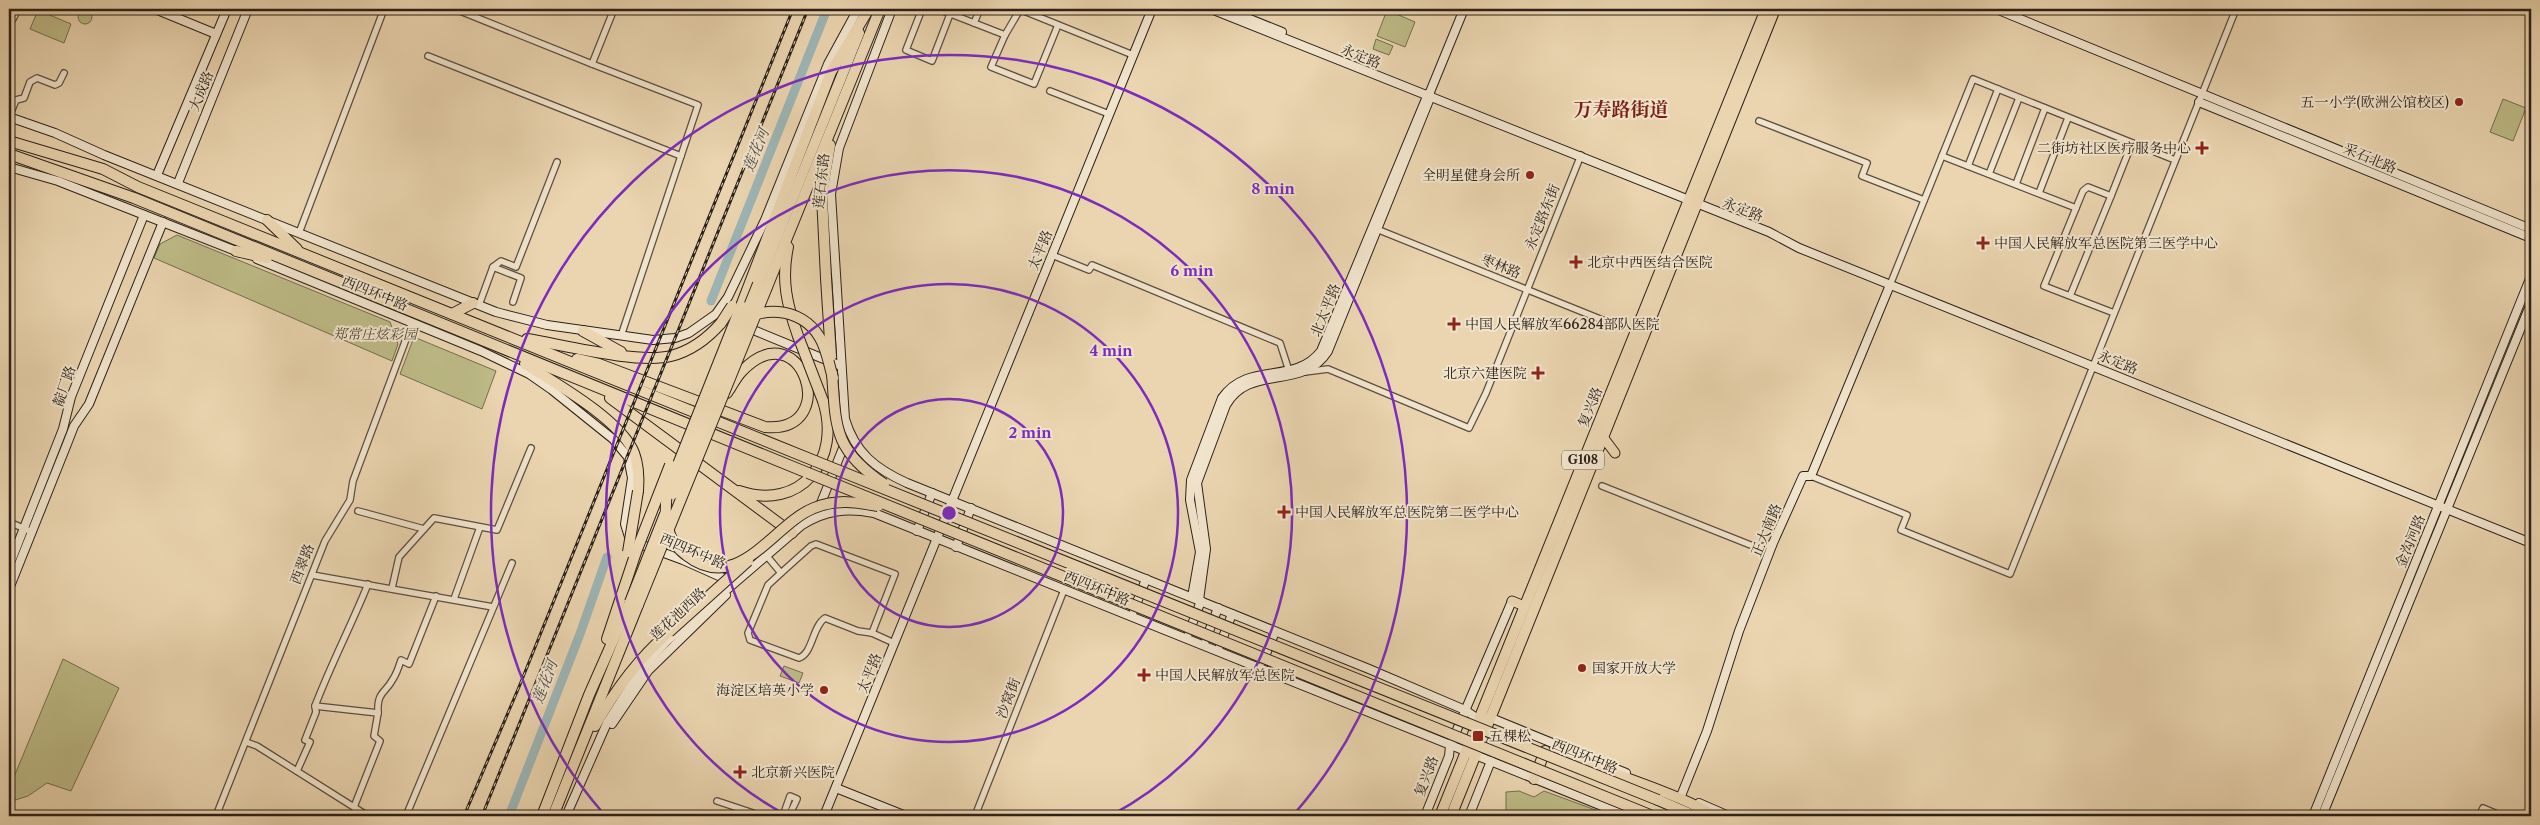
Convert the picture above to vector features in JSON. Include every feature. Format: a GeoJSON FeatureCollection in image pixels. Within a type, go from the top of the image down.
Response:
{"type":"FeatureCollection","features":[{"type":"Feature","properties":{"kind":"highway","name":"莲石东路"},"geometry":{"type":"LineString","coordinates":[[762,286],[792,225],[880,9]]}},
{"type":"Feature","properties":{"kind":"highway","name":"复兴路"},"geometry":{"type":"LineString","coordinates":[[1451,816],[1603,437],[1766,9]]}},
{"type":"Feature","properties":{"kind":"highway","name":"复兴路"},"geometry":{"type":"LineString","coordinates":[[1440,816],[1524,606],[1692,201],[1775,9]]}},
{"type":"Feature","properties":{"kind":"highway","name":"莲石东路"},"geometry":{"type":"LineString","coordinates":[[762,286],[865,10]]}},
{"type":"Feature","properties":{"kind":"highway"},"geometry":{"type":"LineString","coordinates":[[761,554],[724,566],[702,564],[684,554],[678,548],[668,530],[666,518],[667,492],[736,306],[759,258],[831,72],[865,10]]}},
{"type":"Feature","properties":{"kind":"highway"},"geometry":{"type":"LineString","coordinates":[[837,117],[825,170],[822,196],[826,278],[838,429],[843,445],[863,470],[901,496]]}},
{"type":"Feature","properties":{"kind":"highway","name":"西四环中路"},"geometry":{"type":"LineString","coordinates":[[9,141],[103,169],[138,188],[545,351],[599,364],[743,425],[815,461],[1695,816]]}},
{"type":"Feature","properties":{"kind":"highway","name":"西四环中路"},"geometry":{"type":"LineString","coordinates":[[9,154],[134,198],[591,386],[897,508],[1652,815]]}},
{"type":"Feature","properties":{"kind":"highway"},"geometry":{"type":"LineString","coordinates":[[267,220],[301,254]]}},
{"type":"Feature","properties":{"kind":"highway"},"geometry":{"type":"LineString","coordinates":[[727,485],[751,495],[776,495],[788,492],[809,478],[823,458],[829,436],[830,425],[823,401],[798,336],[784,291],[786,258],[792,225]]}},
{"type":"Feature","properties":{"kind":"highway"},"geometry":{"type":"LineString","coordinates":[[236,251],[297,265]]}},
{"type":"Feature","properties":{"kind":"highway","name":"莲花池西路"},"geometry":{"type":"LineString","coordinates":[[542,816],[589,695],[634,603],[717,409],[762,286]]}},
{"type":"Feature","properties":{"kind":"highway","name":"莲花池西路"},"geometry":{"type":"LineString","coordinates":[[553,816],[634,603],[762,286]]}},
{"type":"Feature","properties":{"kind":"highway"},"geometry":{"type":"LineString","coordinates":[[452,314],[476,304]]}},
{"type":"Feature","properties":{"kind":"highway"},"geometry":{"type":"LineString","coordinates":[[506,335],[637,357],[670,356],[688,349],[710,335],[718,318],[736,306]]}},
{"type":"Feature","properties":{"kind":"highway"},"geometry":{"type":"LineString","coordinates":[[632,552],[713,357],[721,343],[740,321],[752,315],[772,311],[792,314],[801,318],[819,336],[825,348],[833,378]]}},
{"type":"Feature","properties":{"kind":"highway"},"geometry":{"type":"LineString","coordinates":[[583,331],[618,351],[637,357]]}},
{"type":"Feature","properties":{"kind":"highway"},"geometry":{"type":"LineString","coordinates":[[501,349],[602,416],[620,432],[634,452],[638,465],[638,491],[632,552],[623,590],[589,695]]}},
{"type":"Feature","properties":{"kind":"highway"},"geometry":{"type":"LineString","coordinates":[[717,409],[740,372],[753,361],[764,356],[775,355],[786,357],[797,364],[805,374],[809,385],[809,395],[805,407],[798,417],[789,424],[773,428],[743,425]]}},
{"type":"Feature","properties":{"kind":"highway"},"geometry":{"type":"LineString","coordinates":[[591,386],[792,533]]}},
{"type":"Feature","properties":{"kind":"highway"},"geometry":{"type":"LineString","coordinates":[[552,390],[602,416]]}},
{"type":"Feature","properties":{"kind":"highway"},"geometry":{"type":"LineString","coordinates":[[575,761],[622,682],[637,663],[669,632],[761,554],[801,515],[824,505],[849,501],[897,508]]}},
{"type":"Feature","properties":{"kind":"highway"},"geometry":{"type":"LineString","coordinates":[[1478,719],[1489,722],[1545,751],[1652,789],[1704,810],[1712,816]]}},
{"type":"Feature","properties":{"kind":"highway"},"geometry":{"type":"LineString","coordinates":[[1534,779],[1545,751]]}},
{"type":"Feature","properties":{"kind":"main road"},"geometry":{"type":"LineString","coordinates":[[1603,437],[1615,453]]}},
{"type":"Feature","properties":{"kind":"main road"},"geometry":{"type":"LineString","coordinates":[[1512,601],[1524,606]]}},
{"type":"Feature","properties":{"kind":"street"},"geometry":{"type":"LineString","coordinates":[[9,18],[13,19],[18,9]]}},
{"type":"Feature","properties":{"kind":"street"},"geometry":{"type":"LineString","coordinates":[[155,9],[216,34]]}},
{"type":"Feature","properties":{"kind":"street","name":"大成路"},"geometry":{"type":"LineString","coordinates":[[157,175],[227,9]]}},
{"type":"Feature","properties":{"kind":"street","name":"大成路"},"geometry":{"type":"LineString","coordinates":[[178,183],[248,9]]}},
{"type":"Feature","properties":{"kind":"street"},"geometry":{"type":"LineString","coordinates":[[299,233],[384,9]]}},
{"type":"Feature","properties":{"kind":"street"},"geometry":{"type":"LineString","coordinates":[[455,9],[698,105],[621,336]]}},
{"type":"Feature","properties":{"kind":"street"},"geometry":{"type":"LineString","coordinates":[[592,64],[614,9]]}},
{"type":"Feature","properties":{"kind":"street","name":"莲石东路"},"geometry":{"type":"LineString","coordinates":[[841,366],[830,211],[834,171],[845,128],[892,9]]}},
{"type":"Feature","properties":{"kind":"street"},"geometry":{"type":"LineString","coordinates":[[922,9],[906,50],[932,61],[951,11]]}},
{"type":"Feature","properties":{"kind":"street"},"geometry":{"type":"LineString","coordinates":[[938,9],[951,11],[1004,35]]}},
{"type":"Feature","properties":{"kind":"street"},"geometry":{"type":"LineString","coordinates":[[974,23],[980,9]]}},
{"type":"Feature","properties":{"kind":"street"},"geometry":{"type":"LineString","coordinates":[[1008,9],[1018,13]]}},
{"type":"Feature","properties":{"kind":"street"},"geometry":{"type":"LineString","coordinates":[[1058,25],[1034,84],[991,67],[1004,35],[1019,9],[1133,55]]}},
{"type":"Feature","properties":{"kind":"street","name":"太平路"},"geometry":{"type":"LineString","coordinates":[[824,816],[1152,9]]}},
{"type":"Feature","properties":{"kind":"street","name":"永定路"},"geometry":{"type":"LineString","coordinates":[[1210,9],[1769,232],[1799,248],[2531,543]]}},
{"type":"Feature","properties":{"kind":"street","name":"永定路"},"geometry":{"type":"LineString","coordinates":[[1225,9],[1429,96]]}},
{"type":"Feature","properties":{"kind":"street","name":"北太平路"},"geometry":{"type":"LineString","coordinates":[[1186,638],[1198,600],[1200,552],[1190,500],[1191,480],[1222,398],[1230,388],[1246,378],[1303,373],[1316,366],[1328,351],[1375,228],[1464,9]]}},
{"type":"Feature","properties":{"kind":"street","name":"采石北路"},"geometry":{"type":"LineString","coordinates":[[1996,9],[2531,229]]}},
{"type":"Feature","properties":{"kind":"street"},"geometry":{"type":"LineString","coordinates":[[1811,476],[1907,515],[1901,530],[2010,574],[2236,9]]}},
{"type":"Feature","properties":{"kind":"street"},"geometry":{"type":"LineString","coordinates":[[841,366],[718,318],[765,220],[828,64],[865,10]]}},
{"type":"Feature","properties":{"kind":"street"},"geometry":{"type":"LineString","coordinates":[[428,56],[681,156]]}},
{"type":"Feature","properties":{"kind":"street"},"geometry":{"type":"LineString","coordinates":[[9,117],[16,100],[24,98],[30,82],[37,78],[55,85],[59,83],[64,73]]}},
{"type":"Feature","properties":{"kind":"street"},"geometry":{"type":"LineString","coordinates":[[1890,285],[1973,79],[2175,160]]}},
{"type":"Feature","properties":{"kind":"street"},"geometry":{"type":"LineString","coordinates":[[1968,166],[1998,89]]}},
{"type":"Feature","properties":{"kind":"street"},"geometry":{"type":"LineString","coordinates":[[1050,91],[1109,114]]}},
{"type":"Feature","properties":{"kind":"street"},"geometry":{"type":"LineString","coordinates":[[1989,174],[2019,98]]}},
{"type":"Feature","properties":{"kind":"street","name":"采石北路"},"geometry":{"type":"LineString","coordinates":[[2199,102],[2531,238]]}},
{"type":"Feature","properties":{"kind":"street"},"geometry":{"type":"LineString","coordinates":[[2016,184],[2045,108]]}},
{"type":"Feature","properties":{"kind":"street","name":"西四环中路"},"geometry":{"type":"LineString","coordinates":[[9,117],[55,133],[104,156],[178,183],[476,304],[526,321],[653,340],[675,338],[718,318]]}},
{"type":"Feature","properties":{"kind":"street"},"geometry":{"type":"LineString","coordinates":[[2039,193],[2068,118]]}},
{"type":"Feature","properties":{"kind":"street"},"geometry":{"type":"LineString","coordinates":[[1759,121],[1867,163],[1862,176],[1924,200]]}},
{"type":"Feature","properties":{"kind":"street"},"geometry":{"type":"LineString","coordinates":[[2070,296],[2132,143]]}},
{"type":"Feature","properties":{"kind":"street","name":"永定路东街"},"geometry":{"type":"LineString","coordinates":[[1303,373],[1328,369],[1469,428],[1486,393],[1580,156]]}},
{"type":"Feature","properties":{"kind":"street"},"geometry":{"type":"LineString","coordinates":[[1942,156],[2076,208]]}},
{"type":"Feature","properties":{"kind":"street"},"geometry":{"type":"LineString","coordinates":[[476,304],[493,267],[501,261],[516,267],[557,162]]}},
{"type":"Feature","properties":{"kind":"street","name":"西四环中路"},"geometry":{"type":"LineString","coordinates":[[9,167],[58,181],[163,222],[507,363],[552,390],[613,439],[628,457],[632,478],[625,524],[629,537],[637,543],[683,560],[734,583],[761,554],[815,517],[836,510],[856,510],[874,513],[1465,752]]}},
{"type":"Feature","properties":{"kind":"street"},"geometry":{"type":"LineString","coordinates":[[2110,196],[2088,187],[2083,191],[2044,286],[2114,313]]}},
{"type":"Feature","properties":{"kind":"street","name":"靛厂路"},"geometry":{"type":"LineString","coordinates":[[9,566],[63,429],[71,397],[144,215]]}},
{"type":"Feature","properties":{"kind":"street"},"geometry":{"type":"LineString","coordinates":[[9,588],[74,426],[89,404],[163,222]]}},
{"type":"Feature","properties":{"kind":"street","name":"北太平路"},"geometry":{"type":"LineString","coordinates":[[1290,374],[1312,362],[1321,351],[1375,228]]}},
{"type":"Feature","properties":{"kind":"street","name":"枣林路"},"geometry":{"type":"LineString","coordinates":[[1375,228],[1620,327]]}},
{"type":"Feature","properties":{"kind":"street"},"geometry":{"type":"LineString","coordinates":[[1052,255],[1089,270],[1092,265],[1280,343],[1290,374]]}},
{"type":"Feature","properties":{"kind":"street"},"geometry":{"type":"LineString","coordinates":[[493,267],[521,278],[513,302]]}},
{"type":"Feature","properties":{"kind":"street","name":"金沟河路"},"geometry":{"type":"LineString","coordinates":[[2313,816],[2531,276]]}},
{"type":"Feature","properties":{"kind":"street","name":"正大南路"},"geometry":{"type":"LineString","coordinates":[[1680,796],[1707,731],[1739,631],[1773,543],[1803,476],[1811,476],[1890,285]]}},
{"type":"Feature","properties":{"kind":"street","name":"金沟河路"},"geometry":{"type":"LineString","coordinates":[[2322,816],[2414,586],[2448,510],[2531,303]]}},
{"type":"Feature","properties":{"kind":"street","name":"西翠路"},"geometry":{"type":"LineString","coordinates":[[216,816],[325,541],[350,500],[353,481],[412,323]]}},
{"type":"Feature","properties":{"kind":"street","name":"西四环中路"},"geometry":{"type":"LineString","coordinates":[[841,366],[843,403],[849,433],[867,460],[880,469],[932,493],[1465,710],[1478,719]]}},
{"type":"Feature","properties":{"kind":"street"},"geometry":{"type":"LineString","coordinates":[[815,517],[849,433]]}},
{"type":"Feature","properties":{"kind":"street"},"geometry":{"type":"LineString","coordinates":[[392,588],[399,557],[434,518],[498,530],[530,448]]}},
{"type":"Feature","properties":{"kind":"street"},"geometry":{"type":"LineString","coordinates":[[1602,486],[1753,546],[1761,547],[1773,543]]}},
{"type":"Feature","properties":{"kind":"street"},"geometry":{"type":"LineString","coordinates":[[917,531],[932,493]]}},
{"type":"Feature","properties":{"kind":"street"},"geometry":{"type":"LineString","coordinates":[[956,547],[971,508]]}},
{"type":"Feature","properties":{"kind":"street"},"geometry":{"type":"LineString","coordinates":[[358,511],[424,528]]}},
{"type":"Feature","properties":{"kind":"street"},"geometry":{"type":"LineString","coordinates":[[9,522],[32,532]]}},
{"type":"Feature","properties":{"kind":"street"},"geometry":{"type":"LineString","coordinates":[[454,599],[480,527]]}},
{"type":"Feature","properties":{"kind":"street"},"geometry":{"type":"LineString","coordinates":[[872,633],[895,574],[816,544],[811,546],[768,585],[748,633],[750,640],[798,658],[804,656],[818,623],[825,618],[858,631],[872,633],[894,643]]}},
{"type":"Feature","properties":{"kind":"street"},"geometry":{"type":"LineString","coordinates":[[761,554],[781,573]]}},
{"type":"Feature","properties":{"kind":"street"},"geometry":{"type":"LineString","coordinates":[[406,816],[512,564]]}},
{"type":"Feature","properties":{"kind":"street"},"geometry":{"type":"LineString","coordinates":[[312,575],[494,607]]}},
{"type":"Feature","properties":{"kind":"street"},"geometry":{"type":"LineString","coordinates":[[1131,616],[1146,579]]}},
{"type":"Feature","properties":{"kind":"street","name":"莲花池西路"},"geometry":{"type":"LineString","coordinates":[[566,816],[607,723],[630,684],[666,642],[734,583]]}},
{"type":"Feature","properties":{"kind":"street","name":"莲花池西路"},"geometry":{"type":"LineString","coordinates":[[571,816],[590,768],[627,699],[648,671],[726,596],[734,583]]}},
{"type":"Feature","properties":{"kind":"street"},"geometry":{"type":"LineString","coordinates":[[297,771],[310,742],[305,740],[316,712],[315,706],[336,653],[347,637],[368,584]]}},
{"type":"Feature","properties":{"kind":"street","name":"沙窝街"},"geometry":{"type":"LineString","coordinates":[[975,816],[1064,590]]}},
{"type":"Feature","properties":{"kind":"street"},"geometry":{"type":"LineString","coordinates":[[354,807],[380,741],[374,736],[378,713],[377,703],[392,681],[401,660],[409,664],[436,596]]}},
{"type":"Feature","properties":{"kind":"street"},"geometry":{"type":"LineString","coordinates":[[1465,710],[1512,601]]}},
{"type":"Feature","properties":{"kind":"street"},"geometry":{"type":"LineString","coordinates":[[1204,645],[1218,608]]}},
{"type":"Feature","properties":{"kind":"street"},"geometry":{"type":"LineString","coordinates":[[1218,651],[1232,614]]}},
{"type":"Feature","properties":{"kind":"street"},"geometry":{"type":"LineString","coordinates":[[1261,668],[1275,632]]}},
{"type":"Feature","properties":{"kind":"street"},"geometry":{"type":"LineString","coordinates":[[315,706],[378,713]]}},
{"type":"Feature","properties":{"kind":"street","name":"复兴路"},"geometry":{"type":"LineString","coordinates":[[1425,816],[1465,710]]}},
{"type":"Feature","properties":{"kind":"street","name":"西四环中路"},"geometry":{"type":"LineString","coordinates":[[1489,722],[1729,816]]}},
{"type":"Feature","properties":{"kind":"street"},"geometry":{"type":"LineString","coordinates":[[246,742],[297,771],[368,816]]}},
{"type":"Feature","properties":{"kind":"street"},"geometry":{"type":"LineString","coordinates":[[1465,752],[1627,816]]}},
{"type":"Feature","properties":{"kind":"street"},"geometry":{"type":"LineString","coordinates":[[1469,816],[1491,761]]}},
{"type":"Feature","properties":{"kind":"street"},"geometry":{"type":"LineString","coordinates":[[836,788],[906,816]]}},
{"type":"Feature","properties":{"kind":"street"},"geometry":{"type":"LineString","coordinates":[[717,801],[762,816]]}},
{"type":"Feature","properties":{"kind":"street"},"geometry":{"type":"LineString","coordinates":[[2478,816],[2483,808],[2502,816]]}},
{"type":"Feature","properties":{"kind":"green space"},"geometry":{"type":"Polygon","coordinates":[[[38,10],[71,24],[64,43],[30,29],[38,10]]]}},
{"type":"Feature","properties":{"kind":"green space"},"geometry":{"type":"Polygon","coordinates":[[[85,10],[90,12],[92,17],[90,22],[85,24],[80,22],[78,17],[80,12],[85,10]]]}},
{"type":"Feature","properties":{"kind":"green space"},"geometry":{"type":"Polygon","coordinates":[[[1387,10],[1415,22],[1405,47],[1377,36],[1387,10]]]}},
{"type":"Feature","properties":{"kind":"green space"},"geometry":{"type":"Polygon","coordinates":[[[1376,39],[1393,46],[1389,55],[1373,49],[1376,39]]]}},
{"type":"Feature","properties":{"kind":"green space"},"geometry":{"type":"Polygon","coordinates":[[[2503,99],[2526,108],[2513,141],[2490,132],[2503,99]]]}},
{"type":"Feature","properties":{"kind":"green space","name":"郑常庄炫彩园"},"geometry":{"type":"Polygon","coordinates":[[[177,235],[390,322],[398,344],[392,361],[154,258],[160,244],[177,235]]]}},
{"type":"Feature","properties":{"kind":"green space"},"geometry":{"type":"Polygon","coordinates":[[[414,337],[496,371],[482,409],[400,374],[414,337]]]}},
{"type":"Feature","properties":{"kind":"green space"},"geometry":{"type":"Polygon","coordinates":[[[63,659],[119,688],[71,791],[47,783],[28,796],[9,802],[9,789],[63,659]]]}},
{"type":"Feature","properties":{"kind":"green space"},"geometry":{"type":"Polygon","coordinates":[[[784,666],[803,673],[799,683],[780,676],[784,666]]]}},
{"type":"Feature","properties":{"kind":"green space"},"geometry":{"type":"Polygon","coordinates":[[[1519,791],[1534,797],[1544,791],[1612,816],[1506,816],[1506,792],[1519,791]]]}},
{"type":"Feature","properties":{"kind":"waterway","name":"莲花河"},"geometry":{"type":"LineString","coordinates":[[711,301],[827,9]]}},
{"type":"Feature","properties":{"kind":"waterway","name":"莲花河"},"geometry":{"type":"LineString","coordinates":[[509,816],[580,634],[607,557]]}},
{"type":"Feature","properties":{"kind":"railway"},"geometry":{"type":"LineString","coordinates":[[464,816],[519,687],[793,9]]}},
{"type":"Feature","properties":{"kind":"railway"},"geometry":{"type":"LineString","coordinates":[[482,816],[808,9]]}},
{"type":"Feature","properties":{"kind":"place","name":"五一小学(欧洲公馆校区)"},"geometry":{"type":"Point","coordinates":[2459,102]}},
{"type":"Feature","properties":{"kind":"place","name":"二街坊社区医疗服务中心"},"geometry":{"type":"Point","coordinates":[2202,148]}},
{"type":"Feature","properties":{"kind":"place","name":"全明星健身会所"},"geometry":{"type":"Point","coordinates":[1530,175]}},
{"type":"Feature","properties":{"kind":"place","name":"中国人民解放军总医院第三医学中心"},"geometry":{"type":"Point","coordinates":[1983,243]}},
{"type":"Feature","properties":{"kind":"place","name":"北京中西医结合医院"},"geometry":{"type":"Point","coordinates":[1576,262]}},
{"type":"Feature","properties":{"kind":"place","name":"中国人民解放军66284部队医院"},"geometry":{"type":"Point","coordinates":[1454,324]}},
{"type":"Feature","properties":{"kind":"place","name":"北京六建医院"},"geometry":{"type":"Point","coordinates":[1538,373]}},
{"type":"Feature","properties":{"kind":"place","name":"中国人民解放军总医院第二医学中心"},"geometry":{"type":"Point","coordinates":[1284,512]}},
{"type":"Feature","properties":{"kind":"place","name":"国家开放大学"},"geometry":{"type":"Point","coordinates":[1582,668]}},
{"type":"Feature","properties":{"kind":"place","name":"中国人民解放军总医院"},"geometry":{"type":"Point","coordinates":[1144,675]}},
{"type":"Feature","properties":{"kind":"place","name":"海淀区培英小学"},"geometry":{"type":"Point","coordinates":[824,690]}},
{"type":"Feature","properties":{"kind":"place","name":"五棵松"},"geometry":{"type":"Point","coordinates":[1478,736]}},
{"type":"Feature","properties":{"kind":"place","name":"北京新兴医院"},"geometry":{"type":"Point","coordinates":[740,772]}},
{"type":"Feature","properties":{"kind":"district","name":"万寿路街道"},"geometry":{"type":"Point","coordinates":[1621,109]}}]}
